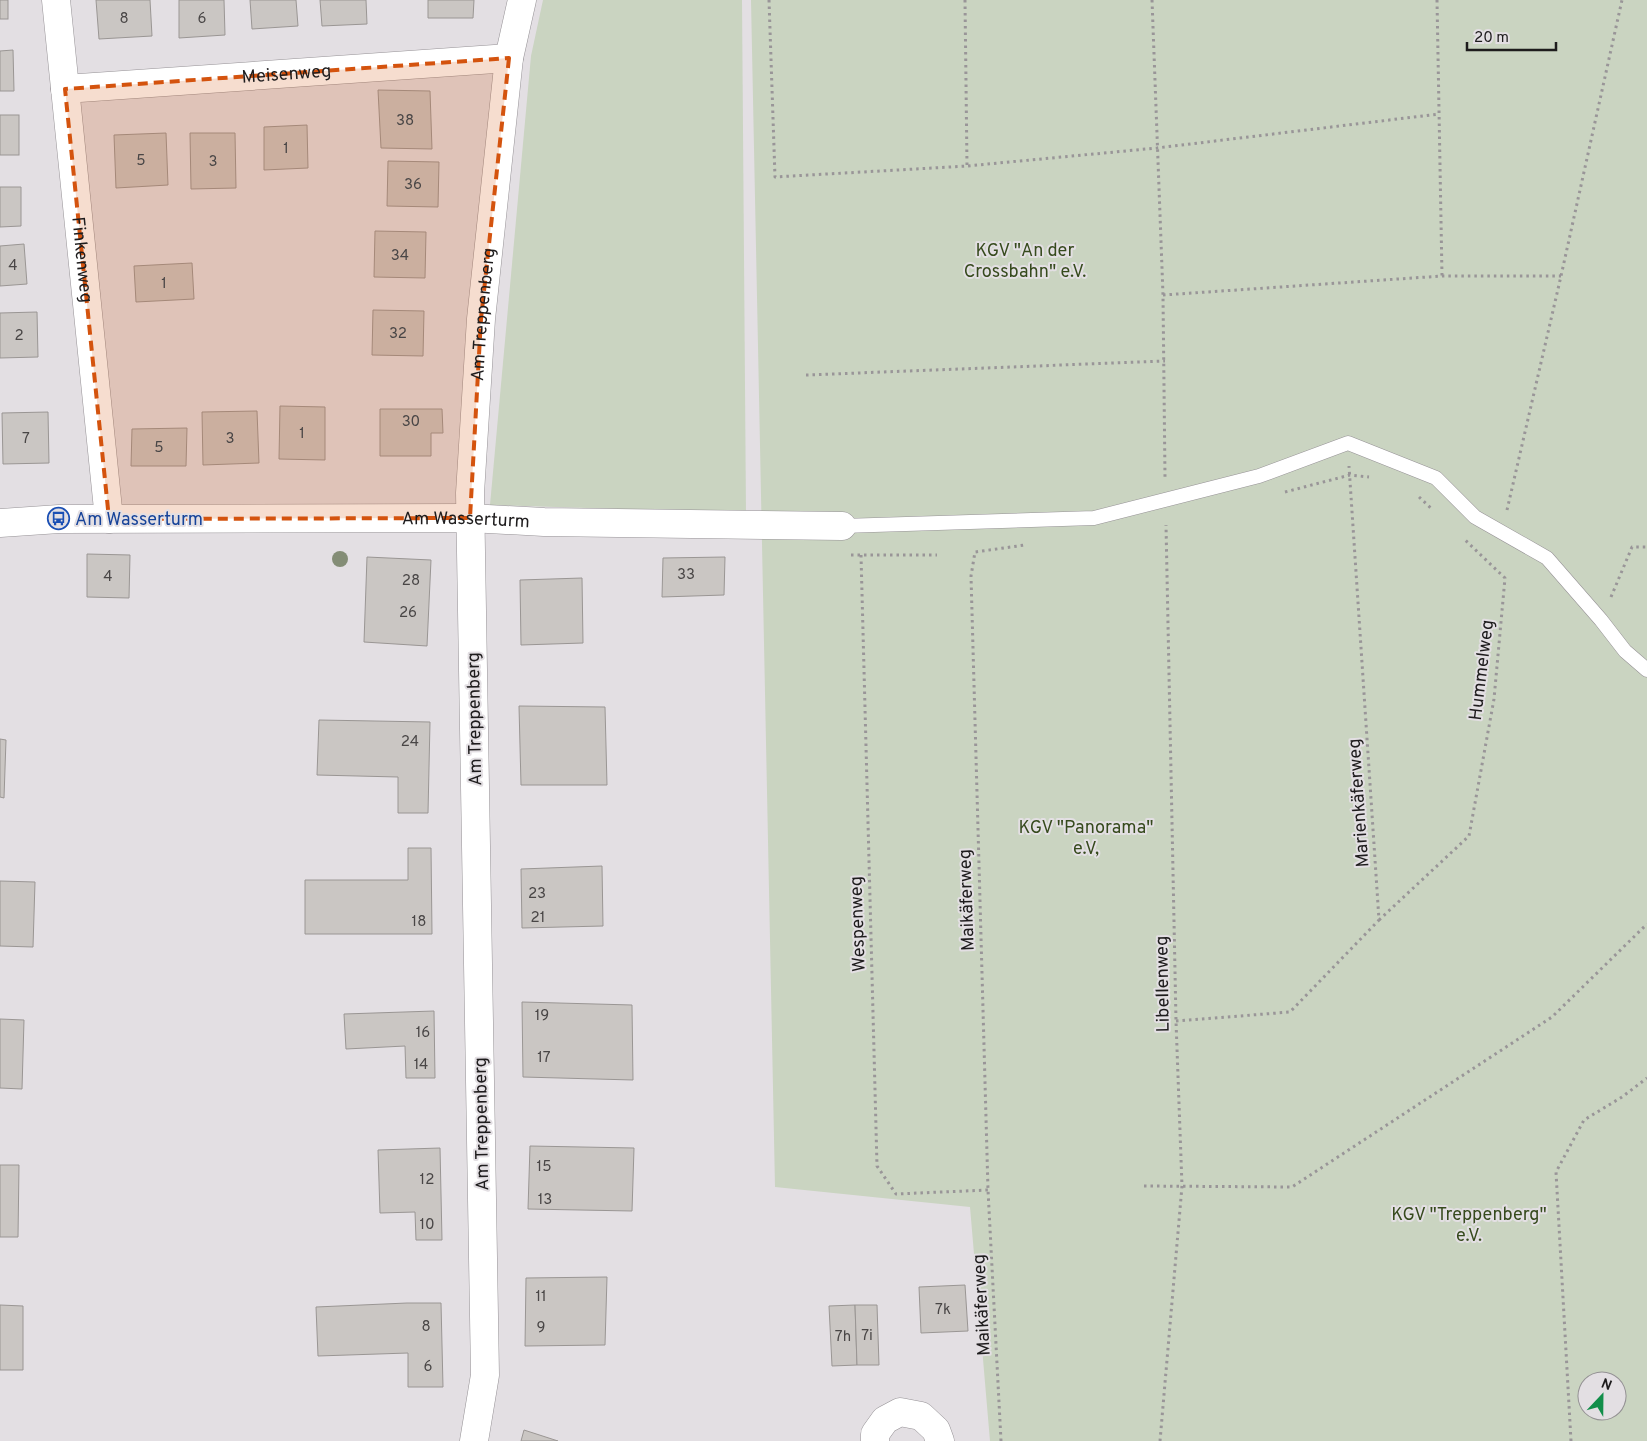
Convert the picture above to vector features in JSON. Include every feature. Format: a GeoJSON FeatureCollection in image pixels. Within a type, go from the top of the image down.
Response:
{"type":"FeatureCollection","features":[{"type":"Feature","properties":{"kind":"street","name":"Finkenweg"},"geometry":{"type":"LineString","coordinates":[[56,0],[109,519]]}},
{"type":"Feature","properties":{"kind":"street","name":"Am Treppenberg"},"geometry":{"type":"LineString","coordinates":[[474,1441],[485,1375],[470,493],[481,320],[509,58],[522,0]]}},
{"type":"Feature","properties":{"kind":"street","name":"Meisenweg"},"geometry":{"type":"LineString","coordinates":[[65,89],[509,58]]}},
{"type":"Feature","properties":{"kind":"street","name":"Am Wasserturm"},"geometry":{"type":"LineString","coordinates":[[0,523],[59,519],[470,518],[544,522],[842,526]]}},
{"type":"Feature","properties":{"kind":"street"},"geometry":{"type":"LineString","coordinates":[[875,1441],[875,1434],[885,1420],[900,1412],[921,1416],[936,1430],[940,1441]]}},
{"type":"Feature","properties":{"kind":"lane"},"geometry":{"type":"LineString","coordinates":[[842,526],[1094,518],[1259,476],[1348,443],[1436,478],[1475,517],[1547,558],[1601,620],[1625,651],[1647,670]]}},
{"type":"Feature","properties":{"kind":"path"},"geometry":{"type":"LineString","coordinates":[[769,0],[775,177],[967,166],[1157,148],[1439,114]]}},
{"type":"Feature","properties":{"kind":"path"},"geometry":{"type":"LineString","coordinates":[[965,0],[967,166]]}},
{"type":"Feature","properties":{"kind":"path"},"geometry":{"type":"LineString","coordinates":[[1152,0],[1165,361],[1165,500]]}},
{"type":"Feature","properties":{"kind":"path"},"geometry":{"type":"LineString","coordinates":[[1438,0],[1442,276]]}},
{"type":"Feature","properties":{"kind":"path"},"geometry":{"type":"LineString","coordinates":[[1502,532],[1622,0]]}},
{"type":"Feature","properties":{"kind":"path"},"geometry":{"type":"LineString","coordinates":[[1163,295],[1442,276],[1561,276]]}},
{"type":"Feature","properties":{"kind":"path"},"geometry":{"type":"LineString","coordinates":[[806,376],[1165,361]]}},
{"type":"Feature","properties":{"kind":"path","name":"Marienkäferweg"},"geometry":{"type":"LineString","coordinates":[[1348,443],[1379,920]]}},
{"type":"Feature","properties":{"kind":"path"},"geometry":{"type":"LineString","coordinates":[[1350,475],[1377,478]]}},
{"type":"Feature","properties":{"kind":"path"},"geometry":{"type":"LineString","coordinates":[[1416,494],[1435,512]]}},
{"type":"Feature","properties":{"kind":"path","name":"Libellenweg"},"geometry":{"type":"LineString","coordinates":[[1156,526],[1166,525],[1176,1021],[1182,1186],[1160,1441]]}},
{"type":"Feature","properties":{"kind":"path","name":"Hummelweg"},"geometry":{"type":"LineString","coordinates":[[1379,920],[1469,836],[1494,699],[1505,578],[1456,532]]}},
{"type":"Feature","properties":{"kind":"path","name":"Maikäferweg"},"geometry":{"type":"LineString","coordinates":[[1001,1441],[988,1190],[971,576],[975,552],[1032,544]]}},
{"type":"Feature","properties":{"kind":"path"},"geometry":{"type":"LineString","coordinates":[[1601,620],[1632,547],[1647,547]]}},
{"type":"Feature","properties":{"kind":"path"},"geometry":{"type":"LineString","coordinates":[[846,555],[938,555]]}},
{"type":"Feature","properties":{"kind":"path","name":"Wespenweg"},"geometry":{"type":"LineString","coordinates":[[861,555],[877,1166],[896,1194],[988,1190]]}},
{"type":"Feature","properties":{"kind":"path"},"geometry":{"type":"LineString","coordinates":[[1176,1021],[1290,1012],[1379,920]]}},
{"type":"Feature","properties":{"kind":"path"},"geometry":{"type":"LineString","coordinates":[[1144,1186],[1292,1187],[1552,1017],[1647,924]]}},
{"type":"Feature","properties":{"kind":"path"},"geometry":{"type":"LineString","coordinates":[[1571,1441],[1556,1172],[1584,1120],[1622,1097],[1647,1078]]}},
{"type":"Feature","properties":{"kind":"highlighted area"},"geometry":{"type":"Polygon","coordinates":[[[509,58],[481,319],[470,518],[109,519],[65,89],[509,58]]]}},
{"type":"Feature","properties":{"kind":"green space"},"geometry":{"type":"Polygon","coordinates":[[[543,0],[742,0],[746,513],[490,505],[531,56],[543,0]]]}},
{"type":"Feature","properties":{"kind":"green space"},"geometry":{"type":"Polygon","coordinates":[[[751,0],[1647,0],[1647,1441],[990,1441],[970,1207],[775,1187],[751,0]]]}},
{"type":"Feature","properties":{"kind":"building"},"geometry":{"type":"Polygon","coordinates":[[[0,0],[8,0],[8,19],[0,19],[0,0]]]}},
{"type":"Feature","properties":{"kind":"building"},"geometry":{"type":"Polygon","coordinates":[[[96,0],[150,0],[152,36],[99,39],[96,0]]]}},
{"type":"Feature","properties":{"kind":"building"},"geometry":{"type":"Polygon","coordinates":[[[179,0],[224,0],[225,35],[179,38],[179,0]]]}},
{"type":"Feature","properties":{"kind":"building"},"geometry":{"type":"Polygon","coordinates":[[[250,0],[296,0],[298,26],[252,29],[250,0]]]}},
{"type":"Feature","properties":{"kind":"building"},"geometry":{"type":"Polygon","coordinates":[[[320,0],[366,0],[367,24],[322,26],[320,0]]]}},
{"type":"Feature","properties":{"kind":"building"},"geometry":{"type":"Polygon","coordinates":[[[428,0],[474,0],[473,18],[428,18],[428,0]]]}},
{"type":"Feature","properties":{"kind":"building"},"geometry":{"type":"Polygon","coordinates":[[[13,50],[14,91],[0,91],[0,51],[13,50]]]}},
{"type":"Feature","properties":{"kind":"building"},"geometry":{"type":"Polygon","coordinates":[[[378,90],[430,91],[432,149],[381,148],[378,90]]]}},
{"type":"Feature","properties":{"kind":"building"},"geometry":{"type":"Polygon","coordinates":[[[0,115],[19,115],[19,155],[0,155],[0,115]]]}},
{"type":"Feature","properties":{"kind":"building"},"geometry":{"type":"Polygon","coordinates":[[[307,125],[308,168],[264,170],[264,127],[307,125]]]}},
{"type":"Feature","properties":{"kind":"building"},"geometry":{"type":"Polygon","coordinates":[[[166,133],[168,185],[116,188],[114,135],[166,133]]]}},
{"type":"Feature","properties":{"kind":"building"},"geometry":{"type":"Polygon","coordinates":[[[190,133],[235,133],[236,188],[191,189],[190,133]]]}},
{"type":"Feature","properties":{"kind":"building"},"geometry":{"type":"Polygon","coordinates":[[[388,161],[439,162],[438,207],[387,206],[388,161]]]}},
{"type":"Feature","properties":{"kind":"building"},"geometry":{"type":"Polygon","coordinates":[[[0,187],[21,187],[21,226],[0,227],[0,187]]]}},
{"type":"Feature","properties":{"kind":"building"},"geometry":{"type":"Polygon","coordinates":[[[375,231],[426,232],[425,278],[374,277],[375,231]]]}},
{"type":"Feature","properties":{"kind":"building"},"geometry":{"type":"Polygon","coordinates":[[[24,244],[27,284],[0,286],[0,246],[24,244]]]}},
{"type":"Feature","properties":{"kind":"building"},"geometry":{"type":"Polygon","coordinates":[[[192,263],[194,299],[136,302],[134,266],[192,263]]]}},
{"type":"Feature","properties":{"kind":"building"},"geometry":{"type":"Polygon","coordinates":[[[373,310],[424,311],[423,356],[372,355],[373,310]]]}},
{"type":"Feature","properties":{"kind":"building"},"geometry":{"type":"Polygon","coordinates":[[[37,312],[38,357],[0,358],[0,313],[37,312]]]}},
{"type":"Feature","properties":{"kind":"building"},"geometry":{"type":"Polygon","coordinates":[[[280,406],[325,407],[325,460],[279,459],[280,406]]]}},
{"type":"Feature","properties":{"kind":"building"},"geometry":{"type":"Polygon","coordinates":[[[380,409],[442,409],[443,433],[431,433],[431,456],[380,456],[380,409]]]}},
{"type":"Feature","properties":{"kind":"building"},"geometry":{"type":"Polygon","coordinates":[[[257,411],[259,463],[203,465],[202,412],[257,411]]]}},
{"type":"Feature","properties":{"kind":"building"},"geometry":{"type":"Polygon","coordinates":[[[48,412],[49,463],[3,464],[2,413],[48,412]]]}},
{"type":"Feature","properties":{"kind":"building"},"geometry":{"type":"Polygon","coordinates":[[[187,428],[186,466],[131,466],[132,429],[187,428]]]}},
{"type":"Feature","properties":{"kind":"building"},"geometry":{"type":"Polygon","coordinates":[[[87,554],[130,555],[129,598],[87,597],[87,554]]]}},
{"type":"Feature","properties":{"kind":"building"},"geometry":{"type":"Polygon","coordinates":[[[367,557],[431,560],[427,646],[364,642],[367,557]]]}},
{"type":"Feature","properties":{"kind":"building"},"geometry":{"type":"Polygon","coordinates":[[[725,557],[724,595],[662,597],[663,558],[725,557]]]}},
{"type":"Feature","properties":{"kind":"building"},"geometry":{"type":"Polygon","coordinates":[[[582,578],[583,643],[521,645],[520,580],[582,578]]]}},
{"type":"Feature","properties":{"kind":"building"},"geometry":{"type":"Polygon","coordinates":[[[519,706],[605,707],[607,785],[521,785],[519,706]]]}},
{"type":"Feature","properties":{"kind":"building"},"geometry":{"type":"Polygon","coordinates":[[[319,720],[430,722],[428,813],[398,813],[398,777],[317,775],[319,720]]]}},
{"type":"Feature","properties":{"kind":"building"},"geometry":{"type":"Polygon","coordinates":[[[0,739],[6,740],[4,798],[0,797],[0,739]]]}},
{"type":"Feature","properties":{"kind":"building"},"geometry":{"type":"Polygon","coordinates":[[[408,848],[431,848],[432,934],[305,934],[305,880],[408,880],[408,848]]]}},
{"type":"Feature","properties":{"kind":"building"},"geometry":{"type":"Polygon","coordinates":[[[602,866],[603,926],[522,928],[521,869],[602,866]]]}},
{"type":"Feature","properties":{"kind":"building"},"geometry":{"type":"Polygon","coordinates":[[[0,881],[35,882],[33,947],[0,946],[0,881]]]}},
{"type":"Feature","properties":{"kind":"building"},"geometry":{"type":"Polygon","coordinates":[[[522,1002],[632,1005],[633,1080],[523,1077],[522,1002]]]}},
{"type":"Feature","properties":{"kind":"building"},"geometry":{"type":"Polygon","coordinates":[[[434,1011],[435,1078],[406,1078],[405,1046],[346,1049],[344,1014],[434,1011]]]}},
{"type":"Feature","properties":{"kind":"building"},"geometry":{"type":"Polygon","coordinates":[[[0,1019],[24,1020],[22,1089],[0,1088],[0,1019]]]}},
{"type":"Feature","properties":{"kind":"building"},"geometry":{"type":"Polygon","coordinates":[[[530,1146],[634,1148],[632,1211],[528,1209],[530,1146]]]}},
{"type":"Feature","properties":{"kind":"building"},"geometry":{"type":"Polygon","coordinates":[[[440,1148],[442,1240],[416,1240],[415,1212],[380,1213],[378,1150],[440,1148]]]}},
{"type":"Feature","properties":{"kind":"building"},"geometry":{"type":"Polygon","coordinates":[[[0,1165],[19,1165],[18,1237],[0,1237],[0,1165]]]}},
{"type":"Feature","properties":{"kind":"building"},"geometry":{"type":"Polygon","coordinates":[[[607,1277],[605,1345],[525,1346],[526,1278],[607,1277]]]}},
{"type":"Feature","properties":{"kind":"building"},"geometry":{"type":"Polygon","coordinates":[[[965,1285],[968,1331],[921,1333],[919,1287],[965,1285]]]}},
{"type":"Feature","properties":{"kind":"building"},"geometry":{"type":"Polygon","coordinates":[[[441,1303],[443,1387],[408,1387],[408,1353],[318,1356],[316,1307],[441,1303]]]}},
{"type":"Feature","properties":{"kind":"building"},"geometry":{"type":"Polygon","coordinates":[[[0,1305],[23,1306],[23,1370],[0,1370],[0,1305]]]}},
{"type":"Feature","properties":{"kind":"building"},"geometry":{"type":"Polygon","coordinates":[[[855,1305],[857,1365],[832,1366],[829,1306],[855,1305]]]}},
{"type":"Feature","properties":{"kind":"building"},"geometry":{"type":"Polygon","coordinates":[[[855,1305],[877,1305],[879,1365],[857,1365],[855,1305]]]}},
{"type":"Feature","properties":{"kind":"building"},"geometry":{"type":"Polygon","coordinates":[[[524,1430],[558,1441],[521,1441],[524,1430]]]}},
{"type":"Feature","properties":{"kind":"place","name":"Am Wasserturm"},"geometry":{"type":"Point","coordinates":[59,519]}},
{"type":"Feature","properties":{"kind":"park label","name":"KGV \"An der Crossbahn\" e.V."},"geometry":{"type":"Point","coordinates":[1025,260]}},
{"type":"Feature","properties":{"kind":"park label","name":"KGV \"Panorama\" e.V,"},"geometry":{"type":"Point","coordinates":[1086,838]}},
{"type":"Feature","properties":{"kind":"park label","name":"KGV \"Treppenberg\" e.V."},"geometry":{"type":"Point","coordinates":[1469,1224]}}]}
